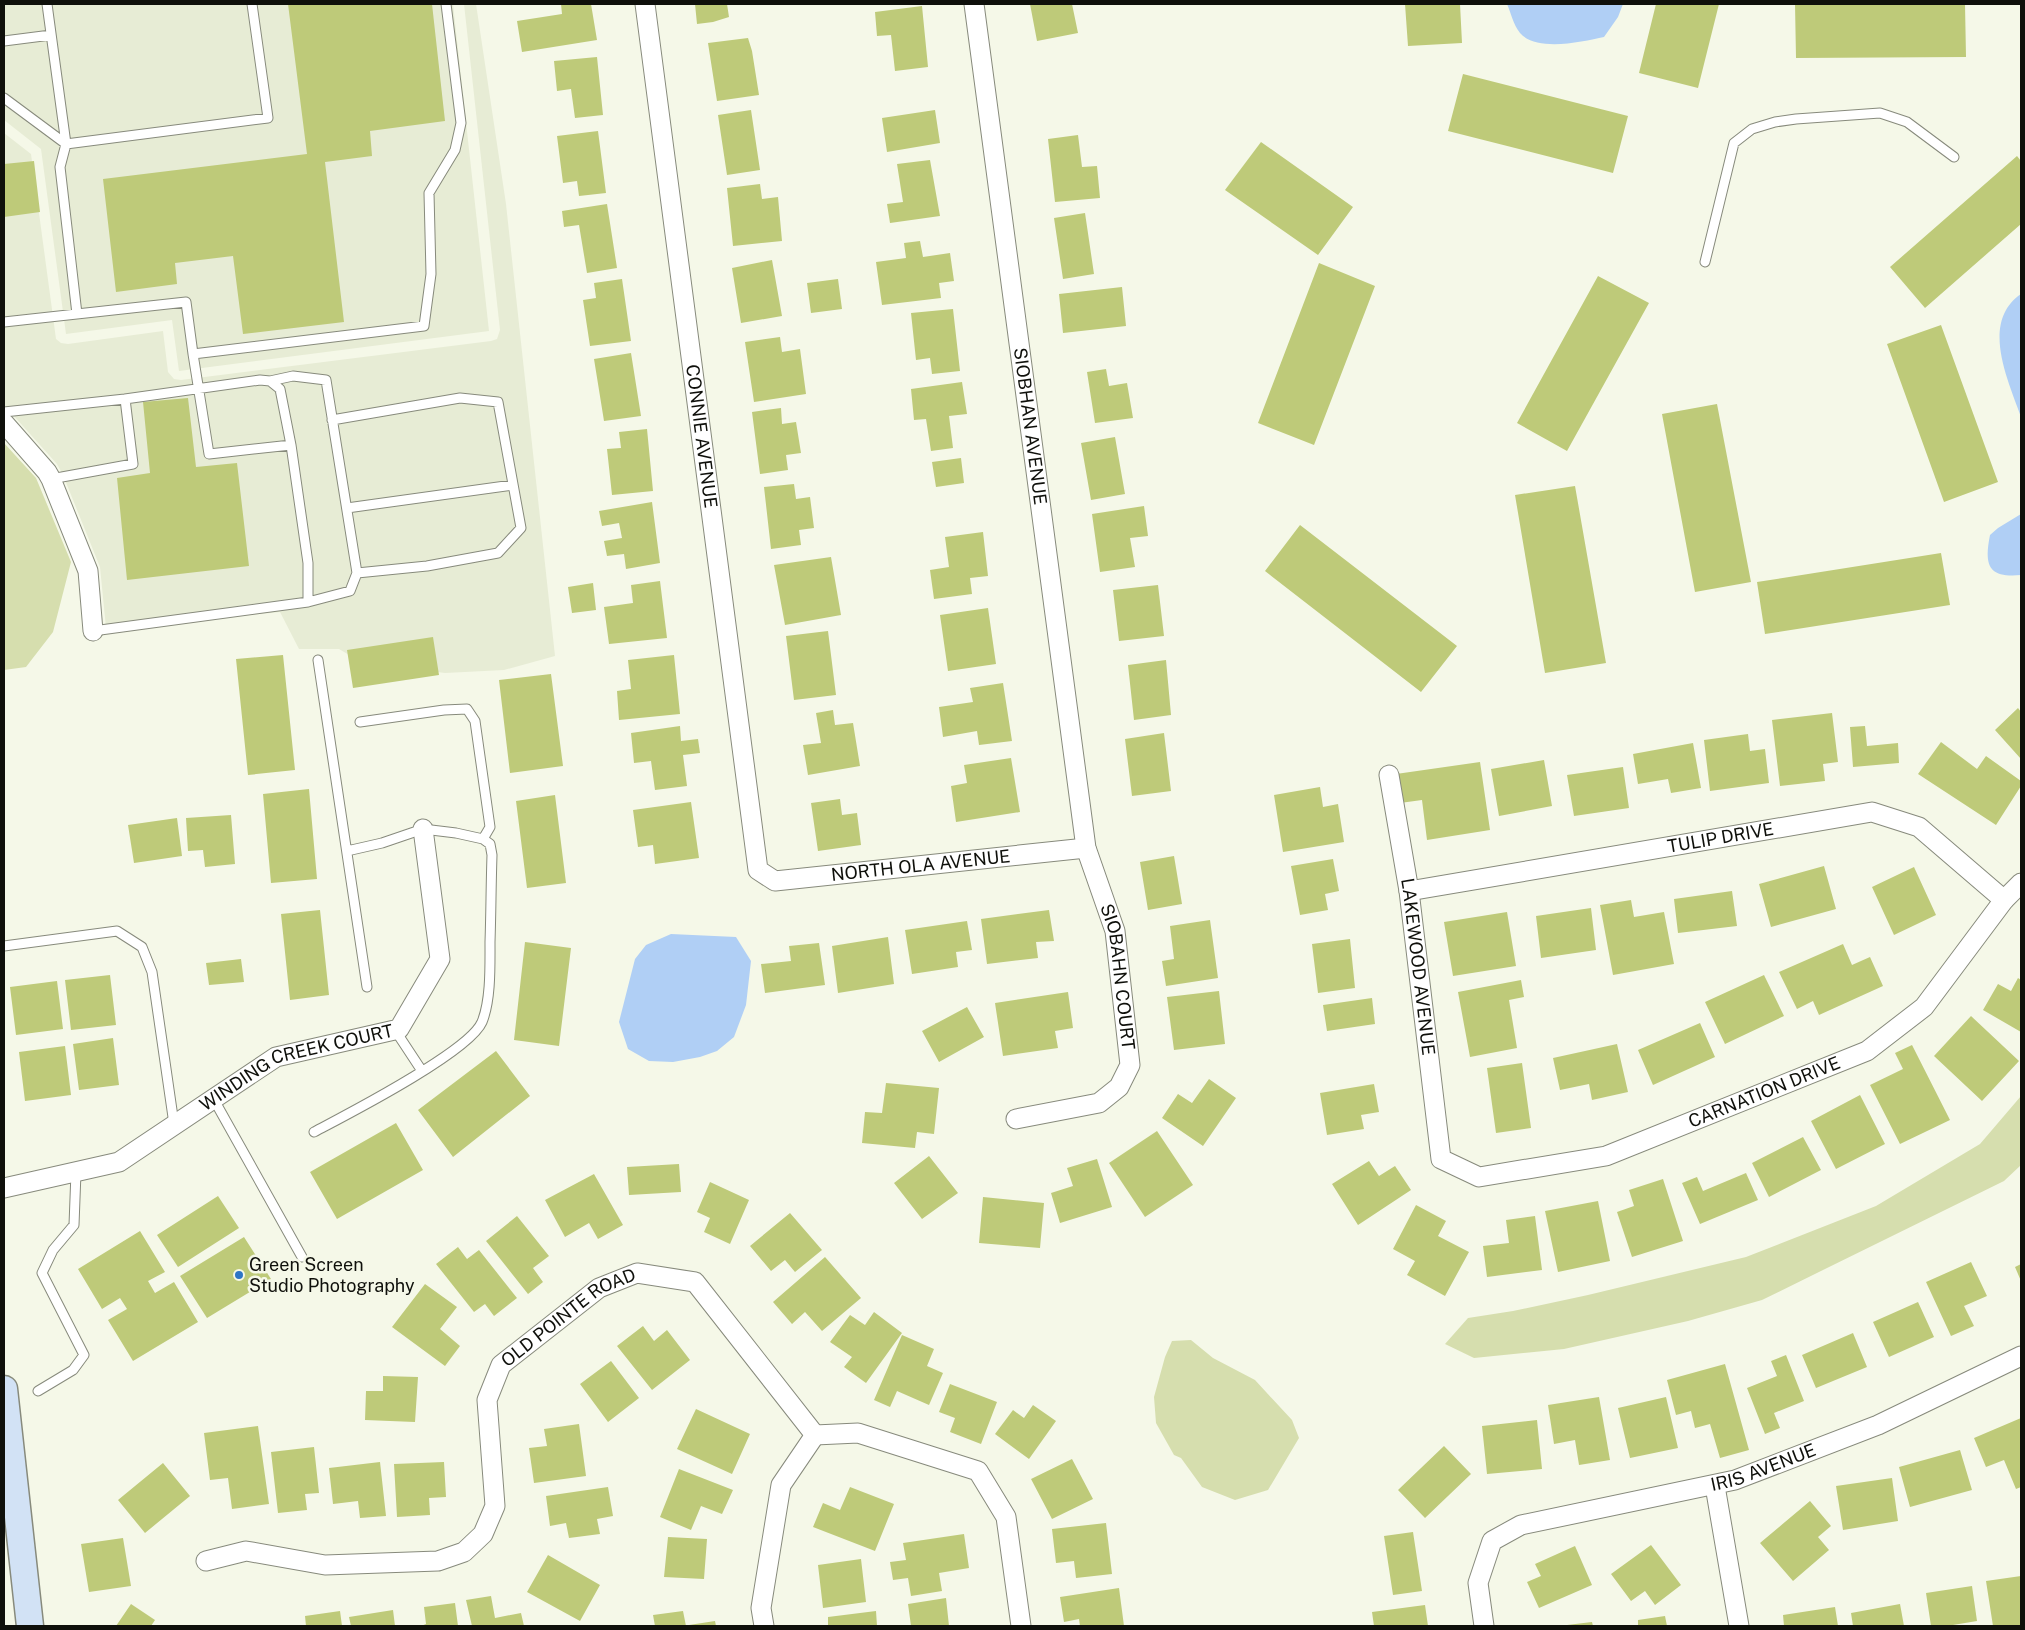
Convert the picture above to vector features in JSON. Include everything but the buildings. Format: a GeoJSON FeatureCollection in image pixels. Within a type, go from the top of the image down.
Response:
{"type":"FeatureCollection","features":[{"type":"Feature","properties":{"kind":"main road"},"geometry":{"type":"LineString","coordinates":[[4,1389],[30,1626]]}},
{"type":"Feature","properties":{"kind":"street","name":"CONNIE AVENUE"},"geometry":{"type":"LineString","coordinates":[[645,4],[758,870]]}},
{"type":"Feature","properties":{"kind":"street","name":"SIOBHAN AVENUE"},"geometry":{"type":"LineString","coordinates":[[974,4],[1086,848]]}},
{"type":"Feature","properties":{"kind":"street"},"geometry":{"type":"LineString","coordinates":[[4,423],[51,479],[88,571],[93,632]]}},
{"type":"Feature","properties":{"kind":"street","name":"LAKEWOOD AVENUE"},"geometry":{"type":"LineString","coordinates":[[1389,775],[1409,891],[1441,1159]]}},
{"type":"Feature","properties":{"kind":"street","name":"TULIP DRIVE"},"geometry":{"type":"LineString","coordinates":[[1409,891],[1872,812],[1919,827],[2004,900]]}},
{"type":"Feature","properties":{"kind":"street","name":"WINDING CREEK COURT"},"geometry":{"type":"LineString","coordinates":[[4,1188],[119,1162],[276,1057],[399,1029],[440,959],[423,829]]}},
{"type":"Feature","properties":{"kind":"street","name":"NORTH OLA AVENUE"},"geometry":{"type":"LineString","coordinates":[[758,870],[775,881],[1086,848]]}},
{"type":"Feature","properties":{"kind":"street","name":"SIOBAHN COURT"},"geometry":{"type":"LineString","coordinates":[[1016,1119],[1099,1103],[1119,1087],[1130,1064],[1115,931],[1086,848]]}},
{"type":"Feature","properties":{"kind":"street","name":"CARNATION DRIVE"},"geometry":{"type":"LineString","coordinates":[[1441,1159],[1478,1177],[1606,1156],[1867,1051],[1924,1007],[2004,900],[2021,883]]}},
{"type":"Feature","properties":{"kind":"street","name":"OLD POINTE ROAD"},"geometry":{"type":"LineString","coordinates":[[206,1561],[246,1551],[325,1565],[438,1561],[464,1552],[483,1534],[495,1506],[487,1400],[501,1365],[599,1288],[637,1273],[695,1282],[815,1435]]}},
{"type":"Feature","properties":{"kind":"street","name":"IRIS AVENUE"},"geometry":{"type":"LineString","coordinates":[[1484,1626],[1478,1583],[1492,1541],[1520,1525],[1715,1486],[1797,1457],[1878,1425],[2021,1356]]}},
{"type":"Feature","properties":{"kind":"street"},"geometry":{"type":"LineString","coordinates":[[764,1626],[761,1608],[781,1485],[815,1435],[858,1434],[978,1471],[1006,1517],[1021,1626]]}},
{"type":"Feature","properties":{"kind":"street"},"geometry":{"type":"LineString","coordinates":[[1715,1486],[1739,1626]]}},
{"type":"Feature","properties":{"kind":"lane"},"geometry":{"type":"LineString","coordinates":[[47,4],[66,144],[60,167],[77,314]]}},
{"type":"Feature","properties":{"kind":"lane"},"geometry":{"type":"LineString","coordinates":[[4,98],[66,144],[268,118],[252,4]]}},
{"type":"Feature","properties":{"kind":"lane"},"geometry":{"type":"LineString","coordinates":[[193,354],[424,326],[431,274],[429,193],[455,150],[461,123],[446,4]]}},
{"type":"Feature","properties":{"kind":"lane"},"geometry":{"type":"LineString","coordinates":[[4,41],[51,35]]}},
{"type":"Feature","properties":{"kind":"lane"},"geometry":{"type":"LineString","coordinates":[[1705,262],[1734,142],[1752,129],[1796,119],[1880,113],[1907,122],[1954,157]]}},
{"type":"Feature","properties":{"kind":"lane"},"geometry":{"type":"LineString","coordinates":[[4,322],[186,302],[209,454],[291,444]]}},
{"type":"Feature","properties":{"kind":"lane"},"geometry":{"type":"LineString","coordinates":[[4,412],[126,399],[198,387],[260,380],[270,381],[293,376],[326,380],[357,573],[350,591],[308,602],[93,632]]}},
{"type":"Feature","properties":{"kind":"lane"},"geometry":{"type":"LineString","coordinates":[[270,381],[280,389],[291,444],[308,562],[308,602]]}},
{"type":"Feature","properties":{"kind":"lane"},"geometry":{"type":"LineString","coordinates":[[332,420],[460,398],[498,402],[521,528],[498,552],[427,566],[357,573]]}},
{"type":"Feature","properties":{"kind":"lane"},"geometry":{"type":"LineString","coordinates":[[51,479],[132,464],[126,399]]}},
{"type":"Feature","properties":{"kind":"lane"},"geometry":{"type":"LineString","coordinates":[[347,508],[513,485]]}},
{"type":"Feature","properties":{"kind":"lane"},"geometry":{"type":"LineString","coordinates":[[318,660],[367,987]]}},
{"type":"Feature","properties":{"kind":"lane"},"geometry":{"type":"LineString","coordinates":[[360,722],[444,710],[467,709],[475,721],[490,827],[483,839]]}},
{"type":"Feature","properties":{"kind":"lane"},"geometry":{"type":"LineString","coordinates":[[314,1132],[422,1071],[470,1037],[482,1022],[490,980],[492,855],[490,844],[483,839],[423,829],[382,843],[347,851]]}},
{"type":"Feature","properties":{"kind":"lane"},"geometry":{"type":"LineString","coordinates":[[4,946],[117,930],[142,947],[152,972],[174,1124]]}},
{"type":"Feature","properties":{"kind":"lane"},"geometry":{"type":"LineString","coordinates":[[395,1030],[422,1071]]}},
{"type":"Feature","properties":{"kind":"lane"},"geometry":{"type":"LineString","coordinates":[[213,1098],[302,1256]]}},
{"type":"Feature","properties":{"kind":"lane"},"geometry":{"type":"LineString","coordinates":[[38,1391],[73,1370],[84,1355],[42,1273],[54,1250],[74,1225],[76,1172]]}},
{"type":"Feature","properties":{"kind":"shaded area"},"geometry":{"type":"Polygon","coordinates":[[[4,4],[453,4],[489,331],[179,371],[172,320],[66,334],[41,149],[4,120],[4,4]]]}},
{"type":"Feature","properties":{"kind":"shaded area"},"geometry":{"type":"Polygon","coordinates":[[[464,4],[476,4],[506,204],[555,656],[504,670],[445,673],[361,662],[339,649],[299,649],[280,612],[106,628],[100,567],[63,475],[57,464],[4,405],[4,133],[31,154],[56,339],[61,343],[68,344],[163,331],[168,372],[174,379],[181,380],[491,341],[497,339],[500,330],[464,4]]]}},
{"type":"Feature","properties":{"kind":"green space"},"geometry":{"type":"Polygon","coordinates":[[[4,443],[36,478],[71,562],[53,632],[26,667],[4,670],[4,443]]]}},
{"type":"Feature","properties":{"kind":"green space"},"geometry":{"type":"Polygon","coordinates":[[[2021,1096],[2021,1165],[2004,1181],[1762,1300],[1688,1321],[1564,1349],[1474,1358],[1445,1344],[1468,1318],[1513,1311],[1588,1295],[1746,1257],[1876,1206],[1980,1144],[2021,1096]]]}},
{"type":"Feature","properties":{"kind":"green space"},"geometry":{"type":"Polygon","coordinates":[[[1191,1340],[1213,1358],[1255,1380],[1292,1420],[1299,1438],[1268,1490],[1235,1500],[1202,1487],[1181,1458],[1174,1455],[1156,1423],[1154,1397],[1165,1357],[1172,1341],[1191,1340]]]}},
{"type":"Feature","properties":{"kind":"water"},"geometry":{"type":"Polygon","coordinates":[[[1507,4],[1623,4],[1618,17],[1604,37],[1572,43],[1548,44],[1527,39],[1520,33],[1507,4]]]}},
{"type":"Feature","properties":{"kind":"water"},"geometry":{"type":"Polygon","coordinates":[[[2021,294],[2021,417],[2004,369],[2000,335],[2002,320],[2009,306],[2021,294]]]}},
{"type":"Feature","properties":{"kind":"water"},"geometry":{"type":"Polygon","coordinates":[[[2021,514],[2021,575],[1995,572],[1988,562],[1990,535],[2021,514]]]}},
{"type":"Feature","properties":{"kind":"water"},"geometry":{"type":"Polygon","coordinates":[[[671,934],[736,937],[751,961],[746,1005],[734,1037],[717,1051],[700,1057],[673,1062],[649,1061],[628,1049],[619,1022],[635,959],[646,945],[671,934]]]}},
{"type":"Feature","properties":{"kind":"place","name":"Green Screen Studio Photography"},"geometry":{"type":"Point","coordinates":[239,1275]}}]}
